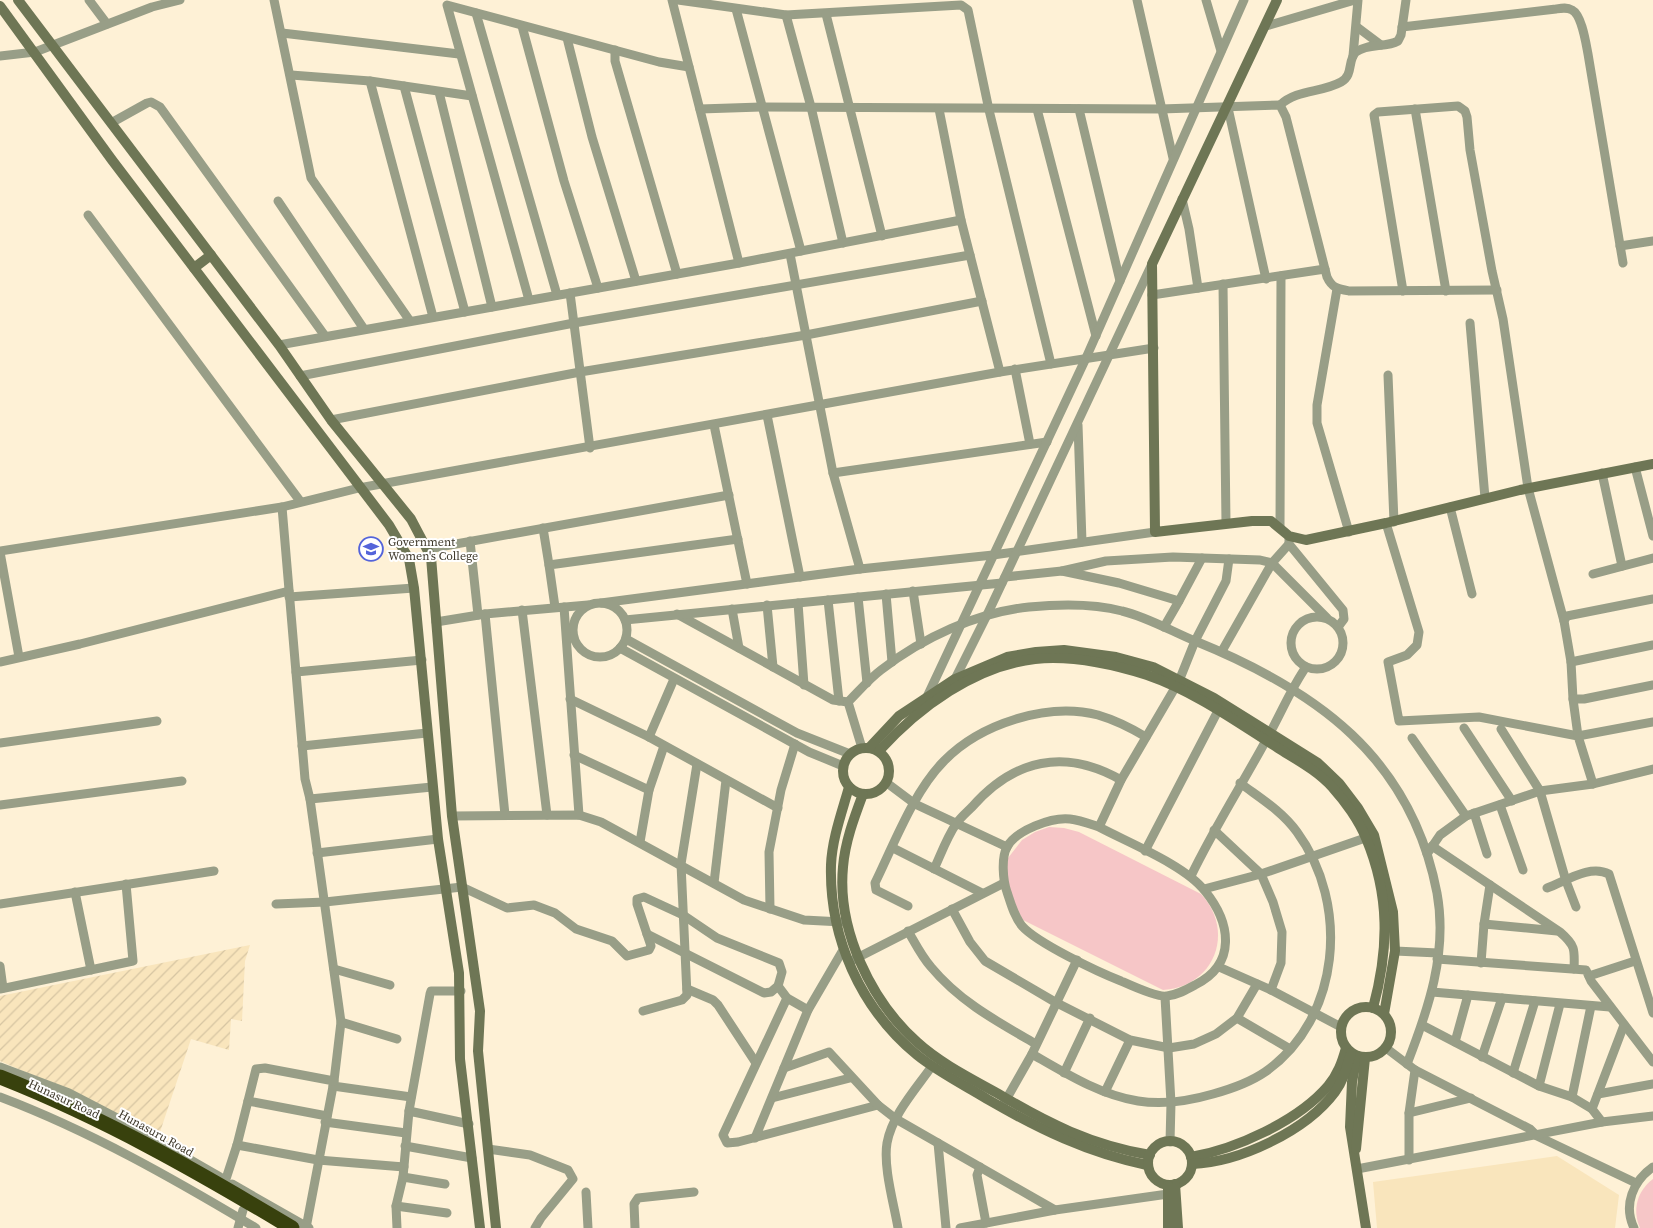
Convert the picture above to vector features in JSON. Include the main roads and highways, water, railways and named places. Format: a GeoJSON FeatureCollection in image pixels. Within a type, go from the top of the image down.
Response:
{"type":"FeatureCollection","features":[{"type":"Feature","properties":{"kind":"highway","name":"Hunasuru Road"},"geometry":{"type":"LineString","coordinates":[[0,1077],[89,1114],[225,1184],[303,1228]]}},
{"type":"Feature","properties":{"kind":"highway","name":"Hunasur Road"},"geometry":{"type":"LineString","coordinates":[[0,1087],[58,1110],[142,1153],[242,1214],[272,1228]]}},
{"type":"Feature","properties":{"kind":"place","name":"Government Women's College"},"geometry":{"type":"Point","coordinates":[371,549]}}]}
